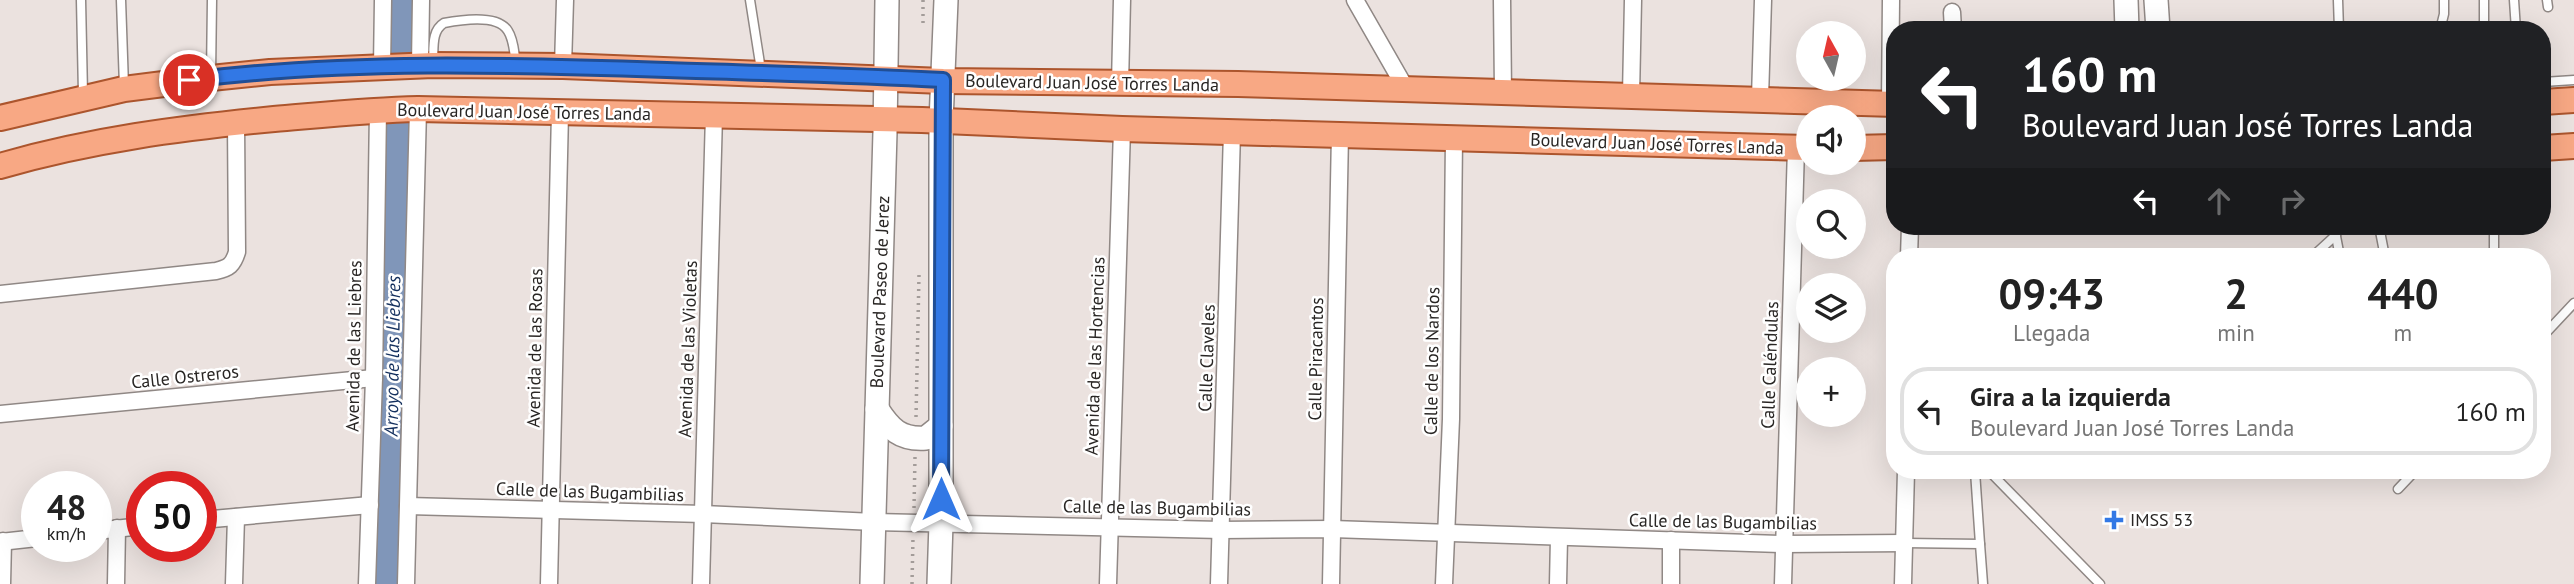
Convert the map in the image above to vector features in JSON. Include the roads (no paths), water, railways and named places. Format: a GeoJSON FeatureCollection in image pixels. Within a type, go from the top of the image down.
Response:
{"type":"FeatureCollection","features":[{"type":"Feature","properties":{"kind":"main road","name":"Boulevard Paseo de Jerez"},"geometry":{"type":"LineString","coordinates":[[872,584],[887,0]]}},
{"type":"Feature","properties":{"kind":"main road"},"geometry":{"type":"LineString","coordinates":[[939,584],[942,523],[941,122],[946,0]]}},
{"type":"Feature","properties":{"kind":"main road"},"geometry":{"type":"LineString","coordinates":[[2126,0],[2127,21]]}},
{"type":"Feature","properties":{"kind":"main road"},"geometry":{"type":"LineString","coordinates":[[2156,0],[2157,21]]}},
{"type":"Feature","properties":{"kind":"main road","name":"Boulevard Juan José Torres Landa"},"geometry":{"type":"LineString","coordinates":[[0,118],[124,89],[211,78],[270,72],[426,65],[563,66],[1120,85],[1238,85],[1886,103]]}},
{"type":"Feature","properties":{"kind":"main road","name":"Boulevard Juan José Torres Landa"},"geometry":{"type":"LineString","coordinates":[[0,166],[75,147],[143,134],[377,110],[418,109],[714,115],[1796,148]]}},
{"type":"Feature","properties":{"kind":"main road"},"geometry":{"type":"LineString","coordinates":[[2551,147],[2574,146]]}},
{"type":"Feature","properties":{"kind":"main road"},"geometry":{"type":"LineString","coordinates":[[1866,148],[1886,148]]}},
{"type":"Feature","properties":{"kind":"main road"},"geometry":{"type":"LineString","coordinates":[[877,409],[888,426],[899,435],[926,438],[941,426]]}},
{"type":"Feature","properties":{"kind":"street"},"geometry":{"type":"LineString","coordinates":[[382,67],[383,0]]}},
{"type":"Feature","properties":{"kind":"street"},"geometry":{"type":"LineString","coordinates":[[421,0],[426,65]]}},
{"type":"Feature","properties":{"kind":"street"},"geometry":{"type":"LineString","coordinates":[[563,66],[565,0]]}},
{"type":"Feature","properties":{"kind":"street"},"geometry":{"type":"LineString","coordinates":[[1120,85],[1122,0]]}},
{"type":"Feature","properties":{"kind":"street"},"geometry":{"type":"LineString","coordinates":[[1355,0],[1406,89]]}},
{"type":"Feature","properties":{"kind":"street"},"geometry":{"type":"LineString","coordinates":[[1502,0],[1503,92]]}},
{"type":"Feature","properties":{"kind":"street"},"geometry":{"type":"LineString","coordinates":[[1631,95],[1633,0]]}},
{"type":"Feature","properties":{"kind":"street"},"geometry":{"type":"LineString","coordinates":[[1760,98],[1763,0]]}},
{"type":"Feature","properties":{"kind":"street"},"geometry":{"type":"LineString","coordinates":[[1891,0],[1891,21]]}},
{"type":"Feature","properties":{"kind":"street"},"geometry":{"type":"LineString","coordinates":[[1952,12],[1952,21]]}},
{"type":"Feature","properties":{"kind":"street"},"geometry":{"type":"LineString","coordinates":[[406,584],[418,109]]}},
{"type":"Feature","properties":{"kind":"street","name":"Avenida de las Liebres"},"geometry":{"type":"LineString","coordinates":[[367,584],[374,378],[377,110]]}},
{"type":"Feature","properties":{"kind":"street","name":"Avenida de las Rosas"},"geometry":{"type":"LineString","coordinates":[[549,584],[560,113]]}},
{"type":"Feature","properties":{"kind":"street","name":"Avenida de las Violetas"},"geometry":{"type":"LineString","coordinates":[[701,584],[714,115]]}},
{"type":"Feature","properties":{"kind":"street"},"geometry":{"type":"LineString","coordinates":[[0,294],[229,268],[237,252],[236,123]]}},
{"type":"Feature","properties":{"kind":"street","name":"Avenida de las Hortencias"},"geometry":{"type":"LineString","coordinates":[[1108,584],[1122,129]]}},
{"type":"Feature","properties":{"kind":"street","name":"Calle Claveles"},"geometry":{"type":"LineString","coordinates":[[1219,584],[1232,132]]}},
{"type":"Feature","properties":{"kind":"street","name":"Calle Piracantos"},"geometry":{"type":"LineString","coordinates":[[1331,584],[1340,134]]}},
{"type":"Feature","properties":{"kind":"street","name":"Calle de los Nardos"},"geometry":{"type":"LineString","coordinates":[[1444,584],[1451,419],[1454,138]]}},
{"type":"Feature","properties":{"kind":"street","name":"Calle Caléndulas"},"geometry":{"type":"LineString","coordinates":[[1783,584],[1801,175]]}},
{"type":"Feature","properties":{"kind":"street","name":"Calle Ostreros"},"geometry":{"type":"LineString","coordinates":[[0,414],[374,378]]}},
{"type":"Feature","properties":{"kind":"street"},"geometry":{"type":"LineString","coordinates":[[1903,584],[1906,479]]}},
{"type":"Feature","properties":{"kind":"street"},"geometry":{"type":"LineString","coordinates":[[217,519],[369,505]]}},
{"type":"Feature","properties":{"kind":"street","name":"Calle de las Bugambilias"},"geometry":{"type":"LineString","coordinates":[[408,506],[914,523],[1221,530],[1332,529],[1783,544],[1905,543]]}},
{"type":"Feature","properties":{"kind":"street"},"geometry":{"type":"LineString","coordinates":[[234,584],[236,517]]}},
{"type":"Feature","properties":{"kind":"street"},"geometry":{"type":"LineString","coordinates":[[112,529],[126,527]]}},
{"type":"Feature","properties":{"kind":"street"},"geometry":{"type":"LineString","coordinates":[[116,584],[117,528]]}},
{"type":"Feature","properties":{"kind":"street"},"geometry":{"type":"LineString","coordinates":[[1558,584],[1559,538]]}},
{"type":"Feature","properties":{"kind":"street"},"geometry":{"type":"LineString","coordinates":[[2,584],[2,541],[21,539]]}},
{"type":"Feature","properties":{"kind":"street"},"geometry":{"type":"LineString","coordinates":[[1671,540],[1671,584]]}},
{"type":"Feature","properties":{"kind":"lane"},"geometry":{"type":"LineString","coordinates":[[81,0],[83,97]]}},
{"type":"Feature","properties":{"kind":"lane"},"geometry":{"type":"LineString","coordinates":[[121,0],[124,89]]}},
{"type":"Feature","properties":{"kind":"lane"},"geometry":{"type":"LineString","coordinates":[[211,78],[212,0]]}},
{"type":"Feature","properties":{"kind":"lane"},"geometry":{"type":"LineString","coordinates":[[750,0],[762,74]]}},
{"type":"Feature","properties":{"kind":"lane"},"geometry":{"type":"LineString","coordinates":[[2338,0],[2339,21]]}},
{"type":"Feature","properties":{"kind":"lane"},"geometry":{"type":"LineString","coordinates":[[2442,21],[2444,0]]}},
{"type":"Feature","properties":{"kind":"lane"},"geometry":{"type":"LineString","coordinates":[[2484,0],[2484,21]]}},
{"type":"Feature","properties":{"kind":"lane"},"geometry":{"type":"LineString","coordinates":[[2514,0],[2515,21]]}},
{"type":"Feature","properties":{"kind":"lane"},"geometry":{"type":"LineString","coordinates":[[426,65],[438,27],[453,21],[494,21],[508,30],[517,66]]}},
{"type":"Feature","properties":{"kind":"lane"},"geometry":{"type":"LineString","coordinates":[[2551,94],[2574,80]]}},
{"type":"Feature","properties":{"kind":"lane"},"geometry":{"type":"LineString","coordinates":[[2551,327],[2574,303]]}},
{"type":"Feature","properties":{"kind":"lane"},"geometry":{"type":"LineString","coordinates":[[1976,479],[1983,584]]}},
{"type":"Feature","properties":{"kind":"lane"},"geometry":{"type":"LineString","coordinates":[[1997,479],[2099,584]]}},
{"type":"Feature","properties":{"kind":"lane"},"geometry":{"type":"LineString","coordinates":[[2399,489],[2408,479]]}},
{"type":"Feature","properties":{"kind":"lane"},"geometry":{"type":"LineString","coordinates":[[1905,543],[1980,544]]}},
{"type":"Feature","properties":{"kind":"waterway","name":"Arroyo de las Liebres"},"geometry":{"type":"LineString","coordinates":[[399,48],[400,0]]}},
{"type":"Feature","properties":{"kind":"waterway","name":"Arroyo de las Liebres"},"geometry":{"type":"LineString","coordinates":[[387,584],[397,128]]}},
{"type":"Feature","properties":{"kind":"place","name":"IMSS 53"},"geometry":{"type":"Point","coordinates":[2114,520]}}]}
